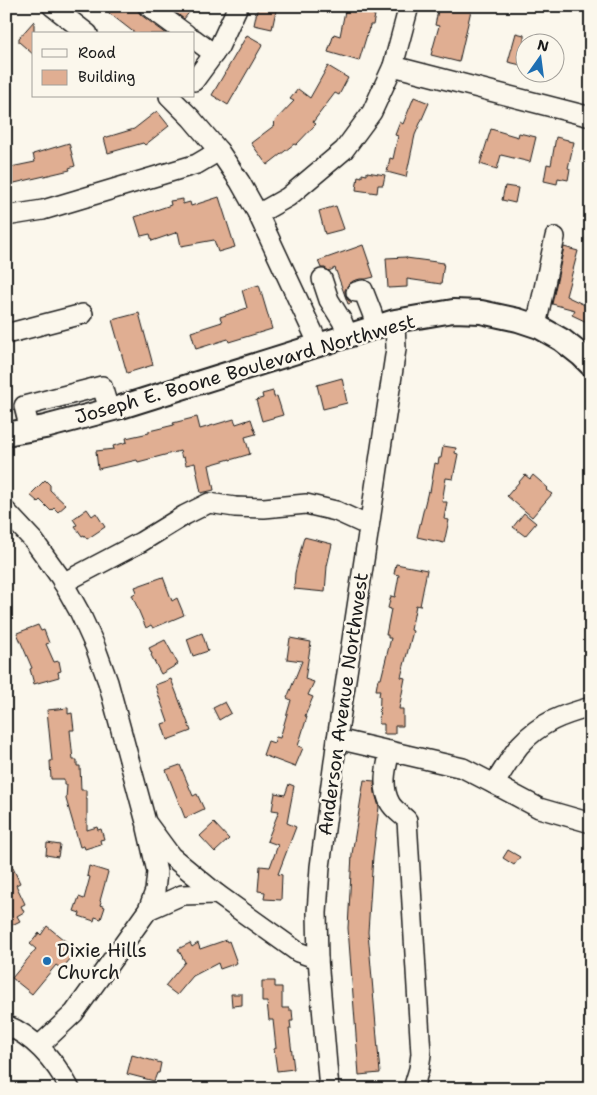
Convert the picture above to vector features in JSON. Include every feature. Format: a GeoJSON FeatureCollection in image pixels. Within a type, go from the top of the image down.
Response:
{"type":"FeatureCollection","features":[{"type":"Feature","properties":{"kind":"main road","name":"Joseph E. Boone Boulevard Northwest"},"geometry":{"type":"LineString","coordinates":[[6,434],[45,427],[109,410],[386,324],[453,311],[482,312],[536,326],[562,340],[591,365]]}},
{"type":"Feature","properties":{"kind":"street"},"geometry":{"type":"LineString","coordinates":[[52,6],[85,32]]}},
{"type":"Feature","properties":{"kind":"street"},"geometry":{"type":"LineString","coordinates":[[148,6],[183,32]]}},
{"type":"Feature","properties":{"kind":"street"},"geometry":{"type":"LineString","coordinates":[[195,80],[220,47],[238,6]]}},
{"type":"Feature","properties":{"kind":"street"},"geometry":{"type":"LineString","coordinates":[[258,214],[288,197],[344,150],[372,112],[393,66],[409,6]]}},
{"type":"Feature","properties":{"kind":"street"},"geometry":{"type":"LineString","coordinates":[[195,40],[214,54]]}},
{"type":"Feature","properties":{"kind":"street"},"geometry":{"type":"LineString","coordinates":[[393,66],[591,117]]}},
{"type":"Feature","properties":{"kind":"street"},"geometry":{"type":"LineString","coordinates":[[176,99],[219,151],[240,182],[258,214],[319,345]]}},
{"type":"Feature","properties":{"kind":"street"},"geometry":{"type":"LineString","coordinates":[[6,216],[43,210],[197,164],[219,151]]}},
{"type":"Feature","properties":{"kind":"street"},"geometry":{"type":"LineString","coordinates":[[536,326],[555,237]]}},
{"type":"Feature","properties":{"kind":"street"},"geometry":{"type":"LineString","coordinates":[[322,279],[347,301],[348,336]]}},
{"type":"Feature","properties":{"kind":"street"},"geometry":{"type":"LineString","coordinates":[[304,314],[347,301]]}},
{"type":"Feature","properties":{"kind":"street","name":"Anderson Avenue Northwest"},"geometry":{"type":"LineString","coordinates":[[329,1089],[318,959],[317,913],[320,867],[337,739],[396,349],[386,324],[347,301]]}},
{"type":"Feature","properties":{"kind":"street"},"geometry":{"type":"LineString","coordinates":[[6,334],[83,314]]}},
{"type":"Feature","properties":{"kind":"street"},"geometry":{"type":"LineString","coordinates":[[63,583],[141,542],[185,515],[209,503],[235,507],[264,508],[306,504],[336,511],[369,526]]}},
{"type":"Feature","properties":{"kind":"street"},"geometry":{"type":"LineString","coordinates":[[6,511],[34,541],[63,583],[80,613],[91,638],[108,682],[146,822],[157,872],[155,891],[148,910],[74,1014],[39,1046]]}},
{"type":"Feature","properties":{"kind":"street"},"geometry":{"type":"LineString","coordinates":[[494,784],[520,745],[543,725],[562,715],[591,707]]}},
{"type":"Feature","properties":{"kind":"street"},"geometry":{"type":"LineString","coordinates":[[337,739],[463,768],[539,808],[591,823]]}},
{"type":"Feature","properties":{"kind":"street"},"geometry":{"type":"LineString","coordinates":[[390,751],[385,776],[386,789],[390,804],[407,820],[421,1054],[413,1089]]}},
{"type":"Feature","properties":{"kind":"street"},"geometry":{"type":"LineString","coordinates":[[146,822],[171,856],[217,894],[298,952],[318,959]]}},
{"type":"Feature","properties":{"kind":"street"},"geometry":{"type":"LineString","coordinates":[[148,910],[182,895],[217,894]]}},
{"type":"Feature","properties":{"kind":"street"},"geometry":{"type":"LineString","coordinates":[[6,1025],[17,1030],[39,1046],[63,1076],[70,1089]]}},
{"type":"Feature","properties":{"kind":"building"},"geometry":{"type":"Polygon","coordinates":[[[100,6],[137,6],[141,15],[164,32],[133,32],[100,6]]]}},
{"type":"Feature","properties":{"kind":"building"},"geometry":{"type":"Polygon","coordinates":[[[167,6],[194,6],[184,19],[167,6]]]}},
{"type":"Feature","properties":{"kind":"building"},"geometry":{"type":"Polygon","coordinates":[[[258,6],[277,6],[272,29],[254,25],[258,6]]]}},
{"type":"Feature","properties":{"kind":"building"},"geometry":{"type":"Polygon","coordinates":[[[346,6],[373,11],[373,15],[375,15],[359,61],[328,52],[334,34],[340,36],[346,6]]]}},
{"type":"Feature","properties":{"kind":"building"},"geometry":{"type":"Polygon","coordinates":[[[439,6],[472,6],[459,62],[431,55],[439,26],[435,25],[439,6]]]}},
{"type":"Feature","properties":{"kind":"building"},"geometry":{"type":"Polygon","coordinates":[[[34,21],[32,53],[19,42],[19,38],[34,21]]]}},
{"type":"Feature","properties":{"kind":"building"},"geometry":{"type":"Polygon","coordinates":[[[247,35],[263,44],[228,105],[212,95],[247,35]]]}},
{"type":"Feature","properties":{"kind":"building"},"geometry":{"type":"Polygon","coordinates":[[[514,40],[514,63],[508,62],[514,40]]]}},
{"type":"Feature","properties":{"kind":"building"},"geometry":{"type":"Polygon","coordinates":[[[328,66],[348,78],[339,95],[335,93],[313,122],[316,124],[296,145],[294,144],[267,165],[251,143],[275,125],[273,123],[294,101],[290,99],[298,89],[310,98],[328,66]]]}},
{"type":"Feature","properties":{"kind":"building"},"geometry":{"type":"Polygon","coordinates":[[[414,97],[429,103],[415,135],[406,177],[387,172],[390,158],[393,159],[398,136],[395,135],[400,122],[403,124],[414,97]]]}},
{"type":"Feature","properties":{"kind":"building"},"geometry":{"type":"Polygon","coordinates":[[[157,111],[169,126],[145,145],[143,143],[108,153],[104,138],[134,129],[157,111]]]}},
{"type":"Feature","properties":{"kind":"building"},"geometry":{"type":"Polygon","coordinates":[[[491,129],[518,137],[519,133],[536,137],[530,162],[501,155],[497,169],[480,164],[491,129]]]}},
{"type":"Feature","properties":{"kind":"building"},"geometry":{"type":"Polygon","coordinates":[[[556,137],[574,142],[568,168],[570,169],[568,180],[558,178],[557,184],[544,181],[547,164],[551,165],[556,137]]]}},
{"type":"Feature","properties":{"kind":"building"},"geometry":{"type":"Polygon","coordinates":[[[69,143],[75,166],[69,168],[70,170],[6,185],[6,168],[35,162],[33,154],[69,143]]]}},
{"type":"Feature","properties":{"kind":"building"},"geometry":{"type":"Polygon","coordinates":[[[367,172],[385,175],[383,185],[378,185],[377,193],[356,190],[358,176],[362,177],[362,174],[367,175],[367,172]]]}},
{"type":"Feature","properties":{"kind":"building"},"geometry":{"type":"Polygon","coordinates":[[[505,186],[518,188],[515,203],[502,200],[505,186]]]}},
{"type":"Feature","properties":{"kind":"building"},"geometry":{"type":"Polygon","coordinates":[[[219,197],[235,247],[218,252],[214,240],[181,246],[178,232],[152,241],[150,234],[141,236],[135,217],[171,205],[170,201],[183,199],[183,204],[190,202],[191,206],[219,197]]]}},
{"type":"Feature","properties":{"kind":"building"},"geometry":{"type":"Polygon","coordinates":[[[336,206],[344,229],[325,234],[319,211],[336,206]]]}},
{"type":"Feature","properties":{"kind":"building"},"geometry":{"type":"Polygon","coordinates":[[[363,245],[374,277],[353,281],[348,285],[345,295],[352,303],[348,304],[335,268],[329,271],[321,268],[318,261],[363,245]]]}},
{"type":"Feature","properties":{"kind":"building"},"geometry":{"type":"Polygon","coordinates":[[[564,247],[578,251],[566,296],[591,308],[591,324],[572,315],[575,310],[552,304],[564,247]]]}},
{"type":"Feature","properties":{"kind":"building"},"geometry":{"type":"Polygon","coordinates":[[[406,257],[444,263],[441,284],[407,279],[407,287],[388,288],[386,258],[406,257]]]}},
{"type":"Feature","properties":{"kind":"building"},"geometry":{"type":"Polygon","coordinates":[[[259,285],[272,329],[229,342],[228,339],[196,349],[191,332],[222,322],[220,317],[247,308],[242,290],[259,285]]]}},
{"type":"Feature","properties":{"kind":"building"},"geometry":{"type":"Polygon","coordinates":[[[139,313],[153,365],[127,373],[112,320],[139,313]]]}},
{"type":"Feature","properties":{"kind":"building"},"geometry":{"type":"Polygon","coordinates":[[[342,378],[347,403],[323,409],[317,385],[342,378]]]}},
{"type":"Feature","properties":{"kind":"building"},"geometry":{"type":"Polygon","coordinates":[[[273,391],[274,397],[277,396],[283,415],[262,421],[256,400],[263,398],[262,394],[273,391]]]}},
{"type":"Feature","properties":{"kind":"building"},"geometry":{"type":"Polygon","coordinates":[[[197,417],[200,429],[234,419],[236,424],[251,419],[256,434],[245,437],[250,454],[209,465],[214,490],[201,493],[195,463],[186,465],[180,451],[138,462],[137,460],[98,469],[96,451],[114,449],[113,446],[127,442],[126,438],[149,433],[149,431],[174,425],[173,423],[197,417]]]}},
{"type":"Feature","properties":{"kind":"building"},"geometry":{"type":"Polygon","coordinates":[[[443,446],[456,448],[455,453],[458,454],[453,479],[446,478],[442,502],[447,502],[444,519],[449,520],[444,543],[417,537],[428,491],[430,492],[435,463],[438,464],[439,458],[441,458],[443,446]]]}},
{"type":"Feature","properties":{"kind":"building"},"geometry":{"type":"Polygon","coordinates":[[[525,475],[530,479],[533,475],[552,494],[532,517],[507,496],[525,475]]]}},
{"type":"Feature","properties":{"kind":"building"},"geometry":{"type":"Polygon","coordinates":[[[45,480],[50,485],[50,490],[66,505],[58,512],[54,508],[51,511],[40,500],[38,502],[30,495],[45,480]]]}},
{"type":"Feature","properties":{"kind":"building"},"geometry":{"type":"Polygon","coordinates":[[[87,509],[92,516],[96,513],[105,527],[87,539],[84,535],[82,536],[75,526],[77,525],[73,519],[87,509]]]}},
{"type":"Feature","properties":{"kind":"building"},"geometry":{"type":"Polygon","coordinates":[[[524,513],[536,523],[525,536],[513,527],[524,513]]]}},
{"type":"Feature","properties":{"kind":"building"},"geometry":{"type":"Polygon","coordinates":[[[304,537],[332,544],[327,566],[325,592],[294,589],[295,573],[304,537]]]}},
{"type":"Feature","properties":{"kind":"building"},"geometry":{"type":"Polygon","coordinates":[[[396,564],[427,570],[420,606],[416,605],[411,630],[413,631],[401,677],[405,678],[399,709],[403,709],[403,726],[395,726],[395,734],[384,734],[384,724],[379,724],[380,690],[376,690],[378,679],[381,679],[391,638],[388,638],[388,635],[386,635],[391,609],[388,608],[391,596],[395,597],[399,575],[394,574],[396,564]]]}},
{"type":"Feature","properties":{"kind":"building"},"geometry":{"type":"Polygon","coordinates":[[[163,577],[172,601],[177,598],[184,615],[153,628],[151,625],[146,628],[132,595],[137,592],[135,587],[163,577]]]}},
{"type":"Feature","properties":{"kind":"building"},"geometry":{"type":"Polygon","coordinates":[[[38,625],[41,631],[44,630],[49,643],[46,644],[54,662],[59,661],[61,671],[58,672],[59,677],[34,684],[30,669],[32,668],[17,633],[38,625]]]}},
{"type":"Feature","properties":{"kind":"building"},"geometry":{"type":"Polygon","coordinates":[[[202,633],[208,651],[193,656],[187,639],[202,633]]]}},
{"type":"Feature","properties":{"kind":"building"},"geometry":{"type":"Polygon","coordinates":[[[290,638],[311,642],[305,679],[314,682],[308,695],[313,697],[305,716],[307,717],[298,746],[303,748],[295,767],[263,755],[268,741],[274,743],[276,737],[280,738],[291,700],[287,698],[302,661],[287,659],[290,638]]]}},
{"type":"Feature","properties":{"kind":"building"},"geometry":{"type":"Polygon","coordinates":[[[165,640],[178,664],[161,674],[149,648],[165,640]]]}},
{"type":"Feature","properties":{"kind":"building"},"geometry":{"type":"Polygon","coordinates":[[[171,679],[191,731],[167,740],[162,724],[168,722],[155,685],[171,679]]]}},
{"type":"Feature","properties":{"kind":"building"},"geometry":{"type":"Polygon","coordinates":[[[225,702],[231,713],[219,720],[213,708],[225,702]]]}},
{"type":"Feature","properties":{"kind":"building"},"geometry":{"type":"Polygon","coordinates":[[[68,708],[68,714],[72,713],[74,730],[70,730],[73,760],[77,760],[77,766],[80,766],[81,790],[86,790],[87,830],[97,827],[98,830],[101,829],[104,839],[100,840],[101,844],[85,849],[84,846],[80,847],[66,799],[67,785],[64,785],[64,779],[51,779],[50,761],[52,761],[47,710],[68,708]]]}},
{"type":"Feature","properties":{"kind":"building"},"geometry":{"type":"Polygon","coordinates":[[[180,765],[193,796],[197,794],[204,809],[185,818],[166,770],[180,765]]]}},
{"type":"Feature","properties":{"kind":"building"},"geometry":{"type":"Polygon","coordinates":[[[364,780],[374,781],[379,807],[373,856],[368,932],[380,1073],[359,1075],[348,928],[352,854],[364,780]]]}},
{"type":"Feature","properties":{"kind":"building"},"geometry":{"type":"Polygon","coordinates":[[[289,784],[294,786],[287,823],[296,827],[278,874],[282,875],[281,900],[264,899],[265,892],[258,891],[260,866],[270,867],[278,845],[267,841],[279,811],[272,810],[275,793],[285,795],[289,784]]]}},
{"type":"Feature","properties":{"kind":"building"},"geometry":{"type":"Polygon","coordinates":[[[214,823],[229,839],[215,852],[200,836],[214,823]]]}},
{"type":"Feature","properties":{"kind":"building"},"geometry":{"type":"Polygon","coordinates":[[[47,843],[60,845],[58,857],[46,855],[47,843]]]}},
{"type":"Feature","properties":{"kind":"building"},"geometry":{"type":"Polygon","coordinates":[[[508,850],[520,857],[514,865],[503,858],[508,850]]]}},
{"type":"Feature","properties":{"kind":"building"},"geometry":{"type":"Polygon","coordinates":[[[6,853],[20,883],[16,885],[25,904],[21,906],[24,912],[17,916],[20,921],[6,928],[6,853]]]}},
{"type":"Feature","properties":{"kind":"building"},"geometry":{"type":"Polygon","coordinates":[[[89,866],[108,872],[100,901],[100,905],[105,907],[101,919],[95,917],[94,921],[79,916],[80,913],[74,911],[79,897],[84,899],[90,877],[87,876],[89,866]]]}},
{"type":"Feature","properties":{"kind":"building","name":"Dixie Hills Church"},"geometry":{"type":"Polygon","coordinates":[[[47,926],[75,949],[69,956],[71,958],[62,969],[56,965],[32,994],[12,978],[36,949],[30,944],[39,933],[41,935],[47,926]]]}},
{"type":"Feature","properties":{"kind":"building"},"geometry":{"type":"Polygon","coordinates":[[[226,940],[227,942],[229,941],[237,963],[220,969],[218,963],[193,976],[177,995],[165,986],[185,962],[178,949],[190,943],[192,947],[198,943],[200,949],[226,940]]]}},
{"type":"Feature","properties":{"kind":"building"},"geometry":{"type":"Polygon","coordinates":[[[262,981],[275,981],[275,987],[282,987],[282,1008],[292,1010],[293,1021],[290,1021],[291,1029],[289,1029],[294,1069],[277,1071],[273,1020],[269,1020],[267,1002],[262,1002],[262,981]]]}},
{"type":"Feature","properties":{"kind":"building"},"geometry":{"type":"Polygon","coordinates":[[[231,994],[242,994],[242,1005],[232,1006],[231,994]]]}},
{"type":"Feature","properties":{"kind":"building"},"geometry":{"type":"Polygon","coordinates":[[[132,1055],[161,1063],[159,1073],[157,1073],[154,1081],[127,1074],[132,1055]]]}},
{"type":"Feature","properties":{"kind":"place","name":"Dixie Hills Church"},"geometry":{"type":"Point","coordinates":[47,961]}}]}
